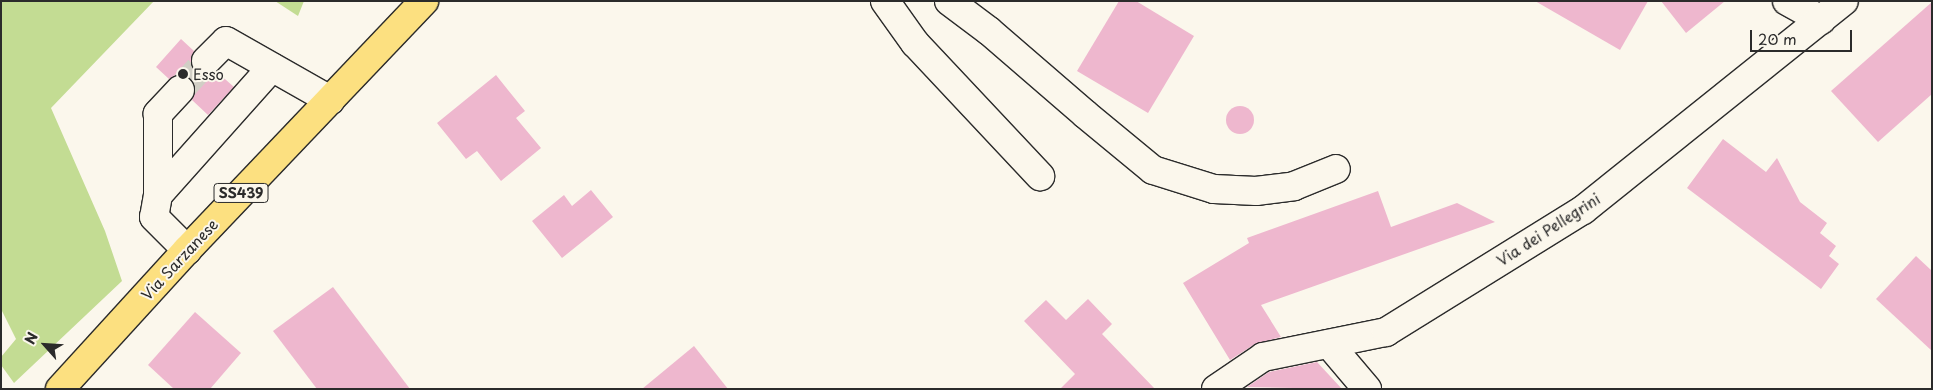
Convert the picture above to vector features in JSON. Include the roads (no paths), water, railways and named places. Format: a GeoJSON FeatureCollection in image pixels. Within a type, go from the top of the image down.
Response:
{"type":"FeatureCollection","features":[{"type":"Feature","properties":{"kind":"main road","name":"Via Sarzanese"},"geometry":{"type":"LineString","coordinates":[[60,389],[187,250],[424,1]]}},
{"type":"Feature","properties":{"kind":"street"},"geometry":{"type":"LineString","coordinates":[[886,1],[916,43],[1040,176]]}},
{"type":"Feature","properties":{"kind":"street"},"geometry":{"type":"LineString","coordinates":[[949,1],[990,31],[1085,114],[1153,170],[1214,188],[1256,191],[1294,186],[1336,169]]}},
{"type":"Feature","properties":{"kind":"street"},"geometry":{"type":"LineString","coordinates":[[1788,1],[1821,20]]}},
{"type":"Feature","properties":{"kind":"street","name":"Via dei Pellegrini"},"geometry":{"type":"LineString","coordinates":[[1216,389],[1263,357],[1386,332],[1583,210],[1844,1]]}},
{"type":"Feature","properties":{"kind":"street"},"geometry":{"type":"LineString","coordinates":[[206,61],[226,41],[330,100]]}},
{"type":"Feature","properties":{"kind":"street"},"geometry":{"type":"LineString","coordinates":[[158,195],[272,67]]}},
{"type":"Feature","properties":{"kind":"street"},"geometry":{"type":"LineString","coordinates":[[180,90],[158,114],[158,195],[154,217],[187,250]]}},
{"type":"Feature","properties":{"kind":"street"},"geometry":{"type":"LineString","coordinates":[[1329,344],[1367,389]]}},
{"type":"Feature","properties":{"kind":"tunnel"},"geometry":{"type":"LineString","coordinates":[[180,90],[206,61]]}},
{"type":"Feature","properties":{"kind":"place","name":"Esso"},"geometry":{"type":"Point","coordinates":[183,74]}}]}
